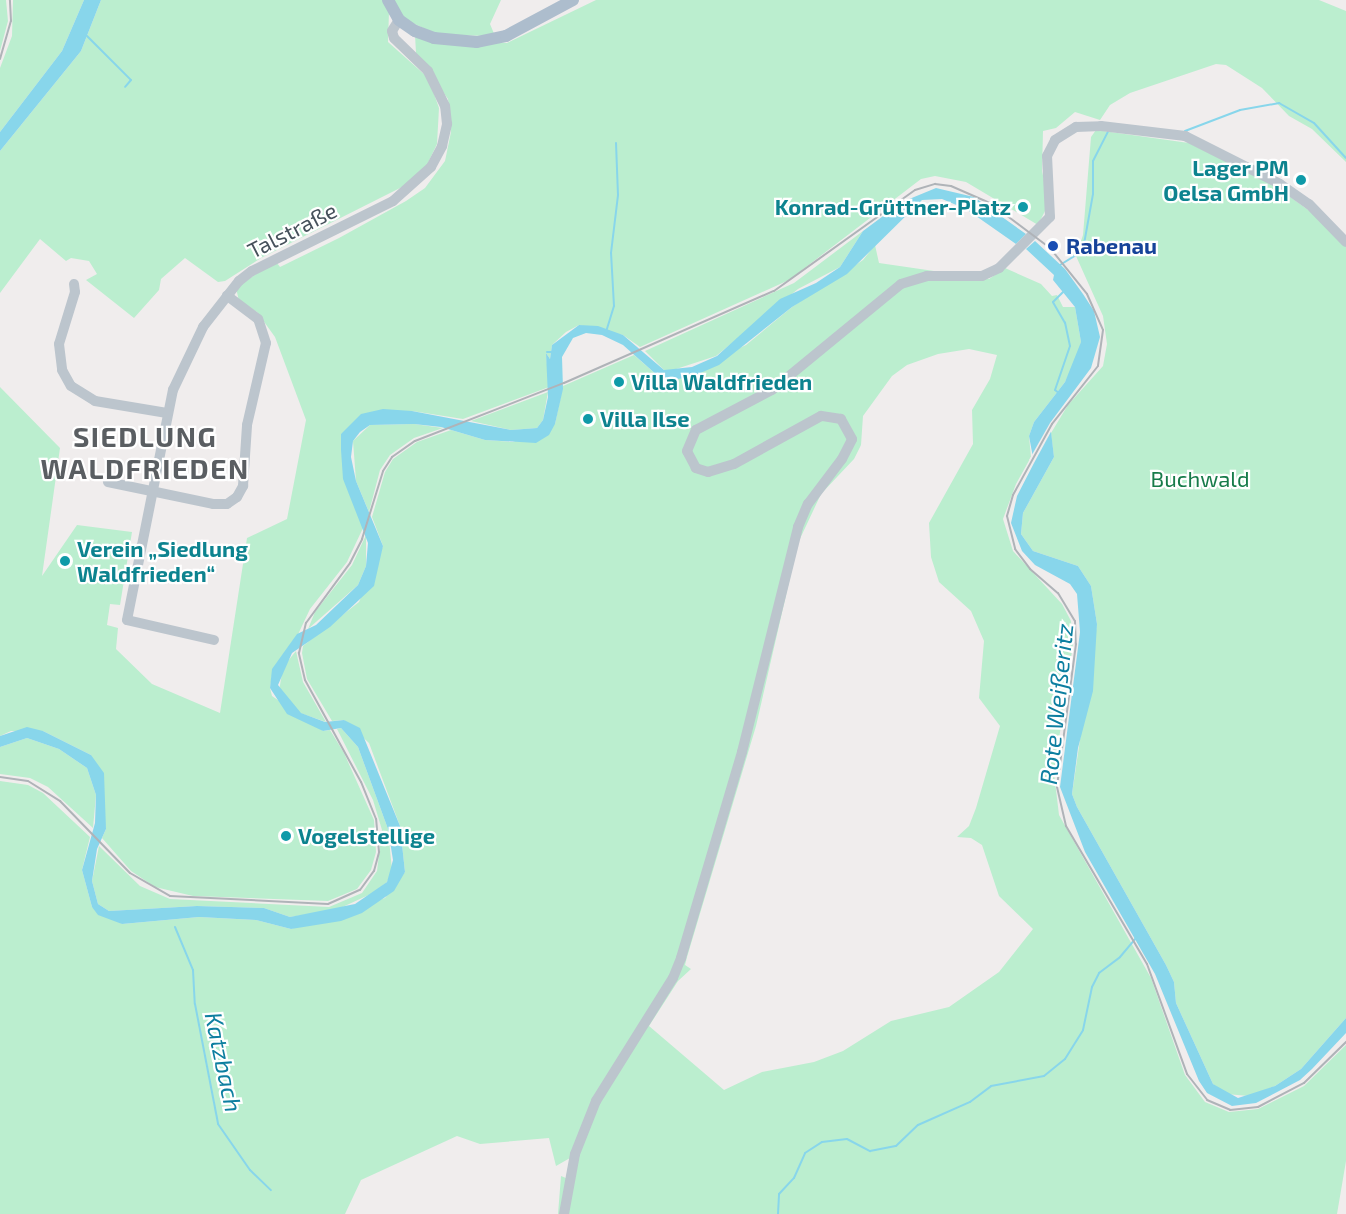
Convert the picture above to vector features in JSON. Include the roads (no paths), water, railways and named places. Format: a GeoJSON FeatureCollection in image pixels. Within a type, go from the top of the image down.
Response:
{"type":"FeatureCollection","features":[{"type":"Feature","properties":{"kind":"main road"},"geometry":{"type":"LineString","coordinates":[[388,0],[399,20],[434,38],[477,42],[506,36],[573,0]]}},
{"type":"Feature","properties":{"kind":"street","name":"Talstraße"},"geometry":{"type":"LineString","coordinates":[[214,640],[127,620],[167,413],[182,366],[203,327],[227,296],[252,270],[393,201],[431,167],[444,135],[445,106],[428,71],[394,38],[392,31],[399,20]]}},
{"type":"Feature","properties":{"kind":"street"},"geometry":{"type":"LineString","coordinates":[[564,1214],[575,1154],[610,1076],[677,968],[739,763],[798,527],[808,504],[842,459],[852,439],[841,419],[821,416],[734,464],[708,472],[690,460],[687,451],[691,436],[702,425],[772,390],[901,284],[927,276],[982,276],[999,268],[1031,238],[1051,213],[1046,174],[1050,147],[1076,127],[1114,127],[1185,136],[1237,160],[1309,204],[1346,242]]}},
{"type":"Feature","properties":{"kind":"street"},"geometry":{"type":"LineString","coordinates":[[74,284],[59,357],[71,386],[95,401],[167,413]]}},
{"type":"Feature","properties":{"kind":"street"},"geometry":{"type":"LineString","coordinates":[[108,482],[151,492],[227,504],[243,486],[247,425],[266,343],[258,319],[227,296]]}},
{"type":"Feature","properties":{"kind":"water"},"geometry":{"type":"Polygon","coordinates":[[[84,0],[101,0],[81,51],[0,151],[0,132],[62,51],[84,0]]]}},
{"type":"Feature","properties":{"kind":"water"},"geometry":{"type":"Polygon","coordinates":[[[936,188],[974,197],[1026,234],[1016,244],[966,209],[942,199],[922,200],[847,274],[792,307],[719,365],[691,377],[671,380],[658,376],[623,345],[602,335],[586,333],[573,338],[562,357],[563,389],[555,424],[549,435],[536,443],[485,440],[441,427],[414,424],[370,425],[360,432],[353,441],[351,457],[356,481],[383,546],[374,586],[330,627],[292,653],[278,685],[301,713],[325,722],[344,720],[360,728],[400,826],[405,872],[394,891],[362,913],[341,921],[291,929],[256,920],[199,917],[122,924],[98,915],[92,907],[82,870],[95,823],[96,795],[87,768],[59,749],[27,738],[0,747],[0,736],[27,727],[43,731],[91,755],[104,773],[106,829],[97,849],[92,881],[98,904],[109,911],[197,906],[264,908],[290,917],[355,904],[387,882],[393,860],[388,829],[358,747],[341,728],[323,731],[287,714],[270,688],[272,669],[297,634],[316,625],[358,585],[366,566],[368,543],[343,479],[341,450],[341,434],[361,414],[383,409],[412,411],[511,430],[537,428],[543,420],[548,397],[546,353],[550,359],[552,345],[579,325],[598,326],[623,335],[664,370],[692,367],[717,356],[780,299],[816,283],[840,267],[863,231],[902,202],[936,188]]]}},
{"type":"Feature","properties":{"kind":"water"},"geometry":{"type":"Polygon","coordinates":[[[1035,241],[1065,269],[1083,294],[1094,311],[1100,337],[1091,368],[1050,423],[1054,457],[1023,513],[1021,534],[1033,551],[1078,566],[1091,586],[1097,624],[1093,691],[1078,748],[1072,794],[1077,807],[1166,965],[1174,982],[1176,1003],[1213,1084],[1238,1098],[1275,1086],[1301,1069],[1346,1018],[1346,1033],[1312,1069],[1300,1080],[1256,1103],[1232,1106],[1207,1093],[1199,1081],[1155,974],[1085,852],[1060,787],[1080,632],[1077,594],[1070,584],[1035,565],[1022,551],[1011,523],[1017,496],[1034,463],[1029,436],[1034,422],[1065,382],[1081,342],[1075,307],[1053,280],[1054,275],[1026,249],[1035,241]]]}},
{"type":"Feature","properties":{"kind":"waterway"},"geometry":{"type":"LineString","coordinates":[[87,36],[131,80],[125,87]]}},
{"type":"Feature","properties":{"kind":"waterway"},"geometry":{"type":"LineString","coordinates":[[1185,131],[1240,110],[1279,103],[1314,123],[1346,158]]}},
{"type":"Feature","properties":{"kind":"waterway"},"geometry":{"type":"LineString","coordinates":[[1060,265],[1079,253],[1084,244],[1093,194],[1093,161],[1108,132]]}},
{"type":"Feature","properties":{"kind":"waterway"},"geometry":{"type":"LineString","coordinates":[[606,332],[614,306],[611,253],[618,195],[616,143]]}},
{"type":"Feature","properties":{"kind":"waterway"},"geometry":{"type":"LineString","coordinates":[[1060,394],[1055,390],[1070,346],[1065,323],[1053,302],[1064,291]]}},
{"type":"Feature","properties":{"kind":"waterway"},"geometry":{"type":"LineString","coordinates":[[547,352],[553,352]]}},
{"type":"Feature","properties":{"kind":"waterway","name":"Katzbach"},"geometry":{"type":"LineString","coordinates":[[175,927],[193,970],[195,1004],[218,1124],[250,1170],[271,1190]]}},
{"type":"Feature","properties":{"kind":"waterway"},"geometry":{"type":"LineString","coordinates":[[778,1214],[779,1194],[794,1178],[805,1153],[822,1142],[847,1139],[870,1151],[896,1146],[918,1125],[970,1102],[991,1086],[1044,1076],[1065,1059],[1083,1030],[1092,987],[1099,973],[1120,957],[1137,937]]}},
{"type":"Feature","properties":{"kind":"railway"},"geometry":{"type":"LineString","coordinates":[[0,59],[11,21],[10,0]]}},
{"type":"Feature","properties":{"kind":"railway"},"geometry":{"type":"LineString","coordinates":[[0,777],[28,781],[60,801],[130,873],[170,896],[328,904],[360,890],[374,871],[379,852],[376,819],[361,782],[305,680],[299,653],[306,623],[350,563],[362,539],[383,471],[392,457],[415,441],[564,383],[774,291],[915,190],[935,184],[951,186],[990,203],[1050,248],[1087,294],[1103,330],[1098,366],[1052,424],[1013,495],[1007,516],[1015,549],[1030,569],[1058,593],[1075,621],[1076,644],[1057,787],[1066,826],[1147,964],[1187,1074],[1207,1100],[1230,1110],[1258,1107],[1304,1083],[1346,1042]]}},
{"type":"Feature","properties":{"kind":"place","name":"Lager PM Oelsa GmbH"},"geometry":{"type":"Point","coordinates":[1301,180]}},
{"type":"Feature","properties":{"kind":"place","name":"Konrad-Grüttner-Platz"},"geometry":{"type":"Point","coordinates":[1023,207]}},
{"type":"Feature","properties":{"kind":"place","name":"Rabenau"},"geometry":{"type":"Point","coordinates":[1053,246]}},
{"type":"Feature","properties":{"kind":"place","name":"Villa Waldfrieden"},"geometry":{"type":"Point","coordinates":[619,382]}},
{"type":"Feature","properties":{"kind":"place","name":"Villa Ilse"},"geometry":{"type":"Point","coordinates":[588,419]}},
{"type":"Feature","properties":{"kind":"place","name":"Verein „Siedlung Waldfrieden“"},"geometry":{"type":"Point","coordinates":[65,561]}},
{"type":"Feature","properties":{"kind":"place","name":"Vogelstellige"},"geometry":{"type":"Point","coordinates":[286,836]}},
{"type":"Feature","properties":{"kind":"district","name":"SIEDLUNG WALDFRIEDEN"},"geometry":{"type":"Point","coordinates":[145,452]}},
{"type":"Feature","properties":{"kind":"park label","name":"Buchwald"},"geometry":{"type":"Point","coordinates":[1200,479]}},
{"type":"Feature","properties":{"kind":"water label","name":"Rote Weißeritz"},"geometry":{"type":"Point","coordinates":[1056,704]}}]}
